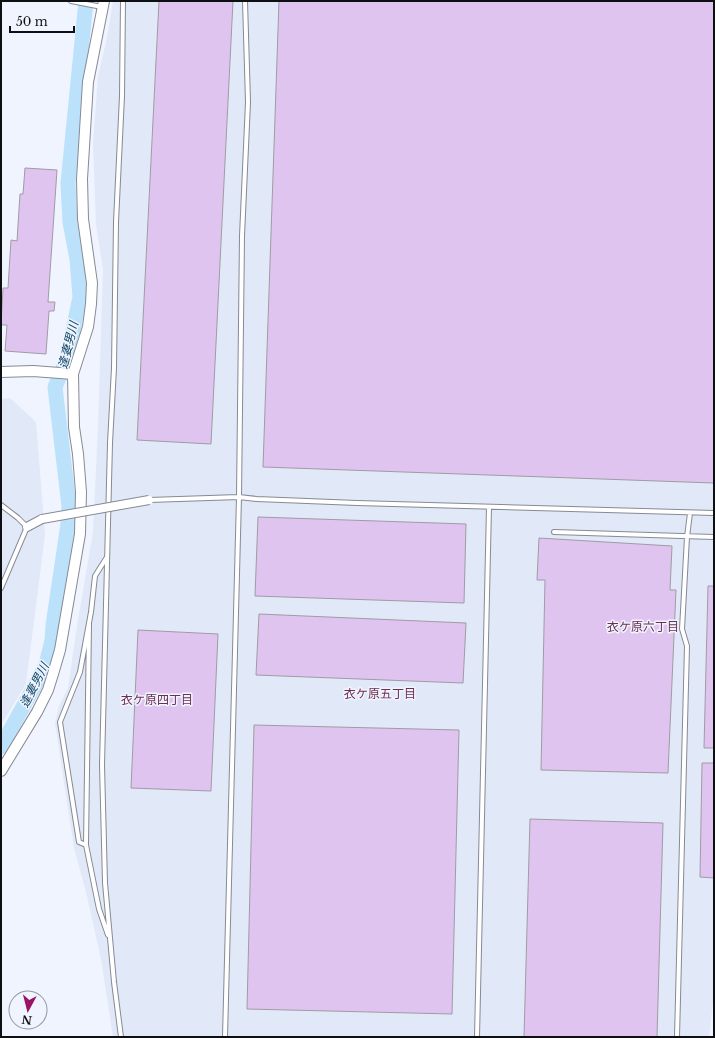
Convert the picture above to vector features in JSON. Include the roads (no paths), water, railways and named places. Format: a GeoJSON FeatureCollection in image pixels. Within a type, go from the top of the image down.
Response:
{"type":"FeatureCollection","features":[{"type":"Feature","properties":{"kind":"street"},"geometry":{"type":"LineString","coordinates":[[1,771],[37,712],[48,690],[60,650],[78,544],[81,514],[78,454],[69,373],[88,327],[91,304],[92,283],[83,219],[82,179],[88,82],[102,5]]}},
{"type":"Feature","properties":{"kind":"street"},"geometry":{"type":"LineString","coordinates":[[1,372],[69,373]]}},
{"type":"Feature","properties":{"kind":"street"},"geometry":{"type":"LineString","coordinates":[[27,527],[42,519],[149,500]]}},
{"type":"Feature","properties":{"kind":"lane"},"geometry":{"type":"LineString","coordinates":[[71,1],[77,3],[102,5]]}},
{"type":"Feature","properties":{"kind":"lane"},"geometry":{"type":"LineString","coordinates":[[121,1037],[110,943],[105,883],[102,765],[110,443],[114,368],[116,222],[122,96],[123,1]]}},
{"type":"Feature","properties":{"kind":"lane"},"geometry":{"type":"LineString","coordinates":[[225,1037],[239,497],[242,236],[248,102],[245,1]]}},
{"type":"Feature","properties":{"kind":"lane"},"geometry":{"type":"LineString","coordinates":[[149,500],[239,497],[257,499],[489,507],[714,513]]}},
{"type":"Feature","properties":{"kind":"lane"},"geometry":{"type":"LineString","coordinates":[[1,505],[27,527],[1,588]]}},
{"type":"Feature","properties":{"kind":"lane"},"geometry":{"type":"LineString","coordinates":[[477,1037],[489,507]]}},
{"type":"Feature","properties":{"kind":"lane"},"geometry":{"type":"LineString","coordinates":[[677,1037],[687,646],[682,629],[687,537],[690,512]]}},
{"type":"Feature","properties":{"kind":"lane"},"geometry":{"type":"LineString","coordinates":[[554,532],[714,537]]}},
{"type":"Feature","properties":{"kind":"lane"},"geometry":{"type":"LineString","coordinates":[[86,846],[79,842],[60,722],[80,672],[89,624],[95,576],[107,556]]}},
{"type":"Feature","properties":{"kind":"lane"},"geometry":{"type":"LineString","coordinates":[[89,624],[86,846],[99,909],[110,943]]}},
{"type":"Feature","properties":{"kind":"waterway","name":"逢妻男川"},"geometry":{"type":"LineString","coordinates":[[1,747],[46,665],[52,640],[68,524],[69,506],[55,387],[67,359],[80,297],[77,259],[70,222],[68,183],[86,1]]}},
{"type":"Feature","properties":{"kind":"district","name":"衣ケ原六丁目"},"geometry":{"type":"Point","coordinates":[643,626]}},
{"type":"Feature","properties":{"kind":"district","name":"衣ケ原五丁目"},"geometry":{"type":"Point","coordinates":[380,693]}},
{"type":"Feature","properties":{"kind":"district","name":"衣ケ原四丁目"},"geometry":{"type":"Point","coordinates":[157,699]}}]}
